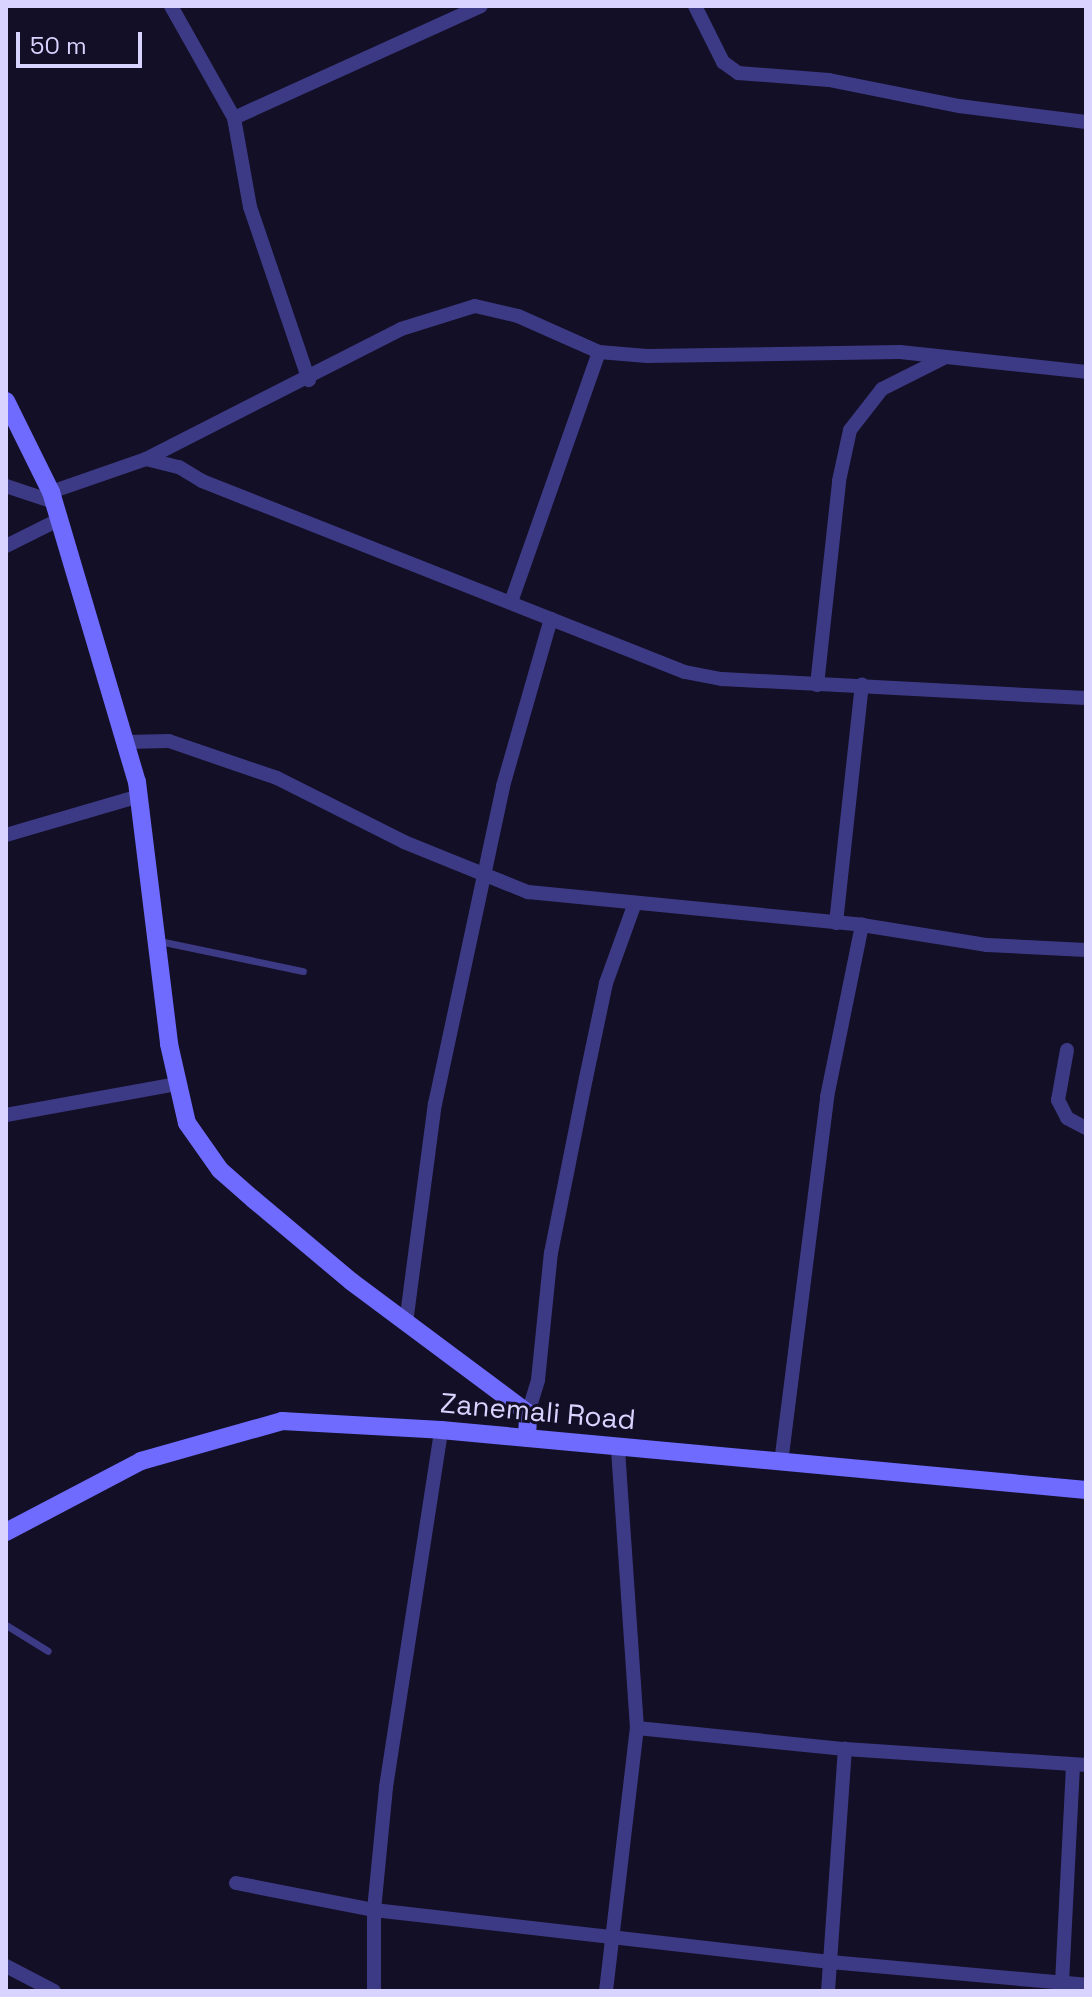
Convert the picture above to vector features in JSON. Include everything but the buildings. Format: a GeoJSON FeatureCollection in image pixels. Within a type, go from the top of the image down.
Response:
{"type":"FeatureCollection","features":[{"type":"Feature","properties":{"kind":"street"},"geometry":{"type":"LineString","coordinates":[[171,6],[234,118],[250,207],[309,380]]}},
{"type":"Feature","properties":{"kind":"street"},"geometry":{"type":"LineString","coordinates":[[234,118],[481,6]]}},
{"type":"Feature","properties":{"kind":"street"},"geometry":{"type":"LineString","coordinates":[[695,6],[723,62],[738,73],[829,80],[959,106],[1086,122]]}},
{"type":"Feature","properties":{"kind":"street"},"geometry":{"type":"LineString","coordinates":[[6,546],[55,504],[309,380],[401,329],[475,306],[518,316],[599,352],[647,356],[900,352],[1086,372]]}},
{"type":"Feature","properties":{"kind":"street"},"geometry":{"type":"LineString","coordinates":[[511,602],[599,352]]}},
{"type":"Feature","properties":{"kind":"street"},"geometry":{"type":"LineString","coordinates":[[817,685],[839,481],[850,430],[882,389],[946,357]]}},
{"type":"Feature","properties":{"kind":"street"},"geometry":{"type":"LineString","coordinates":[[6,401],[55,504],[126,742],[139,796],[176,1084],[187,1123],[220,1170],[406,1323],[528,1413]]}},
{"type":"Feature","properties":{"kind":"street"},"geometry":{"type":"LineString","coordinates":[[146,459],[179,467],[202,481],[685,672],[817,685],[862,684],[1086,698]]}},
{"type":"Feature","properties":{"kind":"street"},"geometry":{"type":"LineString","coordinates":[[6,486],[55,504]]}},
{"type":"Feature","properties":{"kind":"street"},"geometry":{"type":"LineString","coordinates":[[406,1323],[435,1104],[483,877],[551,619]]}},
{"type":"Feature","properties":{"kind":"street"},"geometry":{"type":"LineString","coordinates":[[836,923],[862,684]]}},
{"type":"Feature","properties":{"kind":"street"},"geometry":{"type":"LineString","coordinates":[[126,742],[169,741],[277,778],[483,877],[528,892],[862,925],[987,945],[1086,950]]}},
{"type":"Feature","properties":{"kind":"street"},"geometry":{"type":"LineString","coordinates":[[6,835],[139,796]]}},
{"type":"Feature","properties":{"kind":"street"},"geometry":{"type":"LineString","coordinates":[[527,1438],[528,1413],[538,1380],[551,1253],[586,1078],[606,983],[635,903]]}},
{"type":"Feature","properties":{"kind":"street"},"geometry":{"type":"LineString","coordinates":[[781,1463],[827,1097],[862,925]]}},
{"type":"Feature","properties":{"kind":"street"},"geometry":{"type":"LineString","coordinates":[[1067,1050],[1058,1100],[1067,1118],[1086,1128]]}},
{"type":"Feature","properties":{"kind":"street"},"geometry":{"type":"LineString","coordinates":[[6,1115],[176,1084]]}},
{"type":"Feature","properties":{"kind":"street","name":"Zanemali Road"},"geometry":{"type":"LineString","coordinates":[[6,1532],[141,1461],[282,1421],[441,1430],[1086,1490]]}},
{"type":"Feature","properties":{"kind":"street"},"geometry":{"type":"LineString","coordinates":[[374,1991],[374,1910],[386,1787],[441,1430]]}},
{"type":"Feature","properties":{"kind":"street"},"geometry":{"type":"LineString","coordinates":[[606,1991],[637,1728],[618,1446]]}},
{"type":"Feature","properties":{"kind":"street"},"geometry":{"type":"LineString","coordinates":[[637,1728],[845,1749],[1080,1765],[1062,1983]]}},
{"type":"Feature","properties":{"kind":"street"},"geometry":{"type":"LineString","coordinates":[[828,1991],[845,1749]]}},
{"type":"Feature","properties":{"kind":"street"},"geometry":{"type":"LineString","coordinates":[[236,1883],[374,1910],[614,1934],[830,1962],[1086,1985]]}},
{"type":"Feature","properties":{"kind":"street"},"geometry":{"type":"LineString","coordinates":[[6,1966],[54,1991]]}},
{"type":"Feature","properties":{"kind":"lane"},"geometry":{"type":"LineString","coordinates":[[159,941],[303,971]]}},
{"type":"Feature","properties":{"kind":"lane"},"geometry":{"type":"LineString","coordinates":[[6,1625],[48,1651]]}}]}
